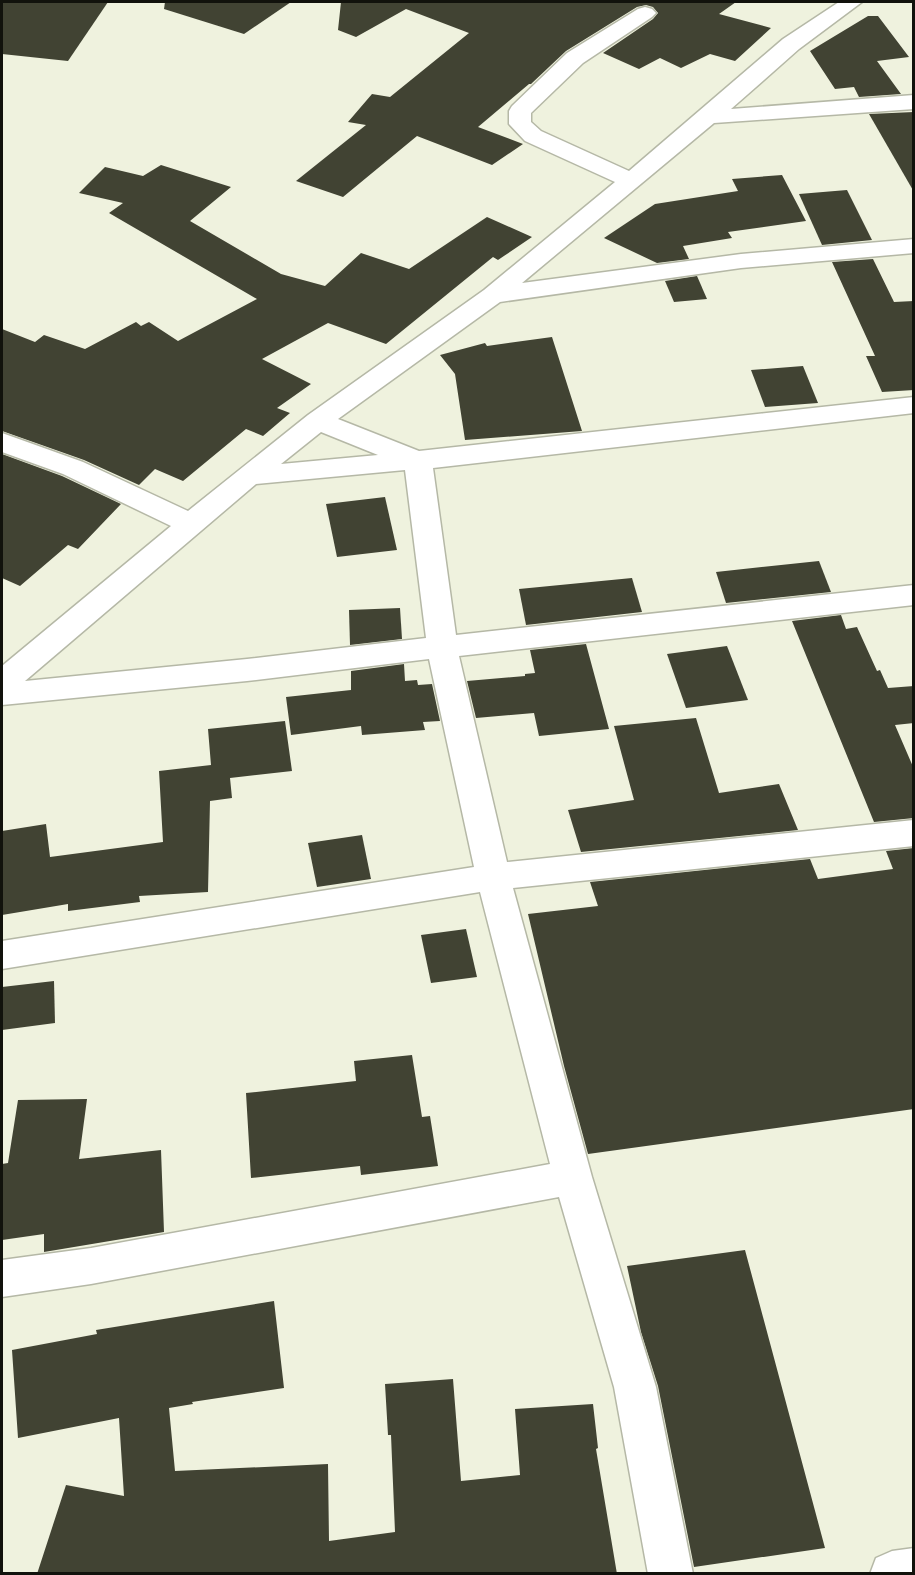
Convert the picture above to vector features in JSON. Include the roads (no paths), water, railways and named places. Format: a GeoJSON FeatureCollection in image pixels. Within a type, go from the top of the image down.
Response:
{"type":"FeatureCollection","features":[{"type":"Feature","properties":{"kind":"street"},"geometry":{"type":"LineString","coordinates":[[2,683],[248,476],[318,421],[493,295],[708,117],[791,44],[852,2]]}},
{"type":"Feature","properties":{"kind":"street"},"geometry":{"type":"LineString","coordinates":[[632,181],[533,136],[520,124],[520,111],[575,58],[645,12]]}},
{"type":"Feature","properties":{"kind":"street"},"geometry":{"type":"LineString","coordinates":[[708,117],[914,102]]}},
{"type":"Feature","properties":{"kind":"street"},"geometry":{"type":"LineString","coordinates":[[493,295],[730,263],[914,246]]}},
{"type":"Feature","properties":{"kind":"street"},"geometry":{"type":"LineString","coordinates":[[248,476],[418,461],[871,408],[914,405]]}},
{"type":"Feature","properties":{"kind":"street"},"geometry":{"type":"LineString","coordinates":[[318,421],[418,461]]}},
{"type":"Feature","properties":{"kind":"street"},"geometry":{"type":"LineString","coordinates":[[2,442],[73,468],[191,524]]}},
{"type":"Feature","properties":{"kind":"street"},"geometry":{"type":"LineString","coordinates":[[418,461],[442,647],[493,877],[573,1177],[635,1387],[671,1574]]}},
{"type":"Feature","properties":{"kind":"street"},"geometry":{"type":"LineString","coordinates":[[2,694],[248,670],[914,595]]}},
{"type":"Feature","properties":{"kind":"street"},"geometry":{"type":"LineString","coordinates":[[2,955],[493,877],[914,833]]}},
{"type":"Feature","properties":{"kind":"street"},"geometry":{"type":"LineString","coordinates":[[2,1279],[91,1266],[573,1177]]}},
{"type":"Feature","properties":{"kind":"street"},"geometry":{"type":"LineString","coordinates":[[892,1574],[914,1570]]}}]}
